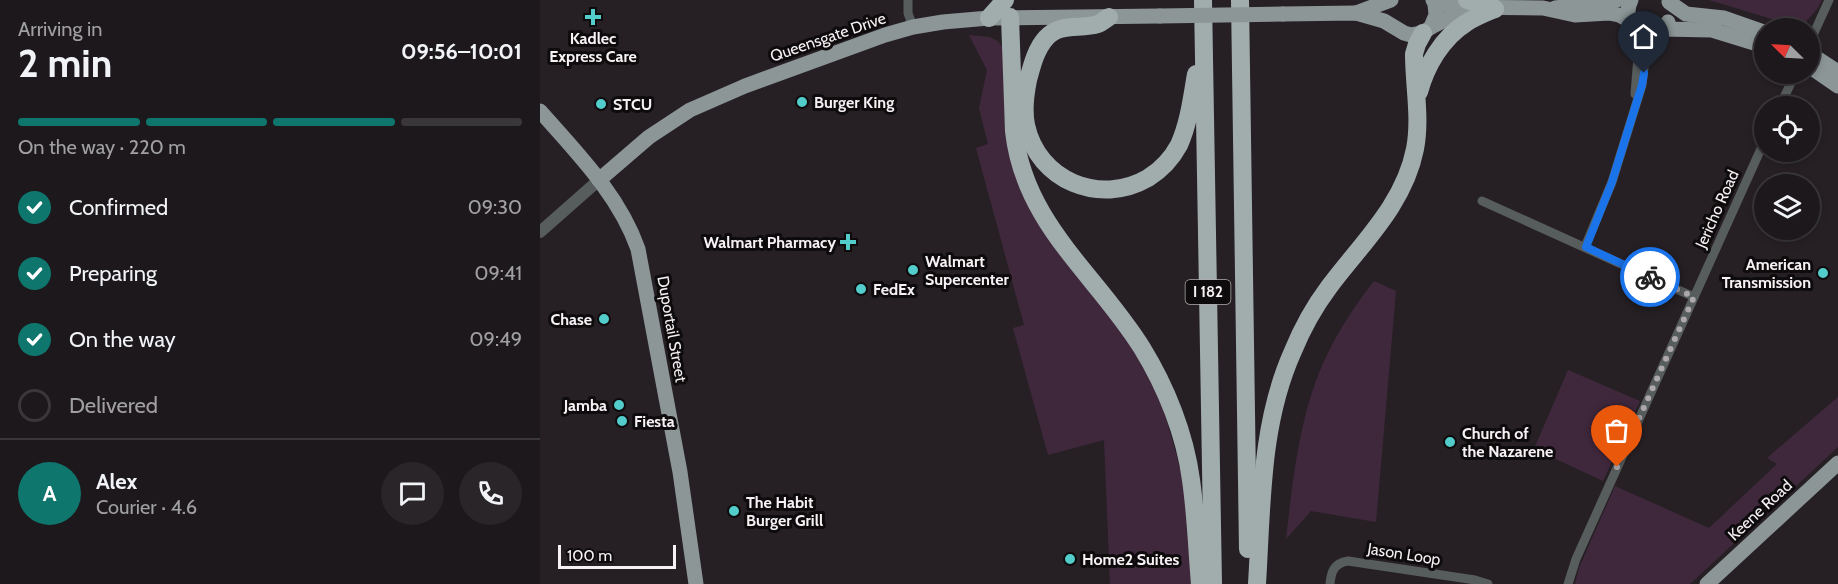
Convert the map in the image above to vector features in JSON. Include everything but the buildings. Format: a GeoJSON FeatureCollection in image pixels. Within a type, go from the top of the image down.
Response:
{"type":"FeatureCollection","features":[{"type":"Feature","properties":{"kind":"highway"},"geometry":{"type":"LineString","coordinates":[[1109,17],[1098,24],[1058,30],[1045,39],[1033,62],[1024,102],[1029,136],[1046,164],[1068,181],[1085,188],[1101,190],[1121,188],[1140,182],[1162,167],[1178,145],[1188,116],[1194,86],[1202,0]]}},
{"type":"Feature","properties":{"kind":"highway","name":"I 182"},"geometry":{"type":"LineString","coordinates":[[1202,0],[1213,584]]}},
{"type":"Feature","properties":{"kind":"highway","name":"I 182"},"geometry":{"type":"LineString","coordinates":[[1240,0],[1249,584]]}},
{"type":"Feature","properties":{"kind":"highway"},"geometry":{"type":"LineString","coordinates":[[1467,0],[1495,9]]}},
{"type":"Feature","properties":{"kind":"highway"},"geometry":{"type":"LineString","coordinates":[[989,18],[1008,9],[1016,147],[1032,195],[1044,218],[1132,333],[1165,391],[1178,428],[1191,478],[1200,584]]}},
{"type":"Feature","properties":{"kind":"highway"},"geometry":{"type":"LineString","coordinates":[[1417,102],[1426,72],[1443,44],[1465,23],[1495,9]]}},
{"type":"Feature","properties":{"kind":"highway"},"geometry":{"type":"LineString","coordinates":[[1257,584],[1267,442],[1281,382],[1294,349],[1314,310],[1382,220],[1399,194],[1409,171],[1415,148],[1417,126],[1414,54],[1417,44],[1427,30]]}},
{"type":"Feature","properties":{"kind":"main road"},"geometry":{"type":"LineString","coordinates":[[1008,9],[1109,17],[1283,14],[1356,12],[1391,0]]}},
{"type":"Feature","properties":{"kind":"main road"},"geometry":{"type":"LineString","coordinates":[[1427,30],[1436,15],[1434,0],[1451,7],[1495,9],[1550,9],[1617,0]]}},
{"type":"Feature","properties":{"kind":"main road"},"geometry":{"type":"LineString","coordinates":[[1631,0],[1628,8],[1632,24]]}},
{"type":"Feature","properties":{"kind":"main road"},"geometry":{"type":"LineString","coordinates":[[1659,30],[1669,20],[1668,1]]}},
{"type":"Feature","properties":{"kind":"main road"},"geometry":{"type":"LineString","coordinates":[[1668,1],[1688,15],[1724,18],[1754,28]]}},
{"type":"Feature","properties":{"kind":"main road"},"geometry":{"type":"LineString","coordinates":[[1356,12],[1384,21],[1411,35],[1427,30],[1445,20],[1495,9]]}},
{"type":"Feature","properties":{"kind":"main road"},"geometry":{"type":"LineString","coordinates":[[1550,9],[1575,15],[1611,13],[1644,33],[1659,30],[1712,30],[1754,43]]}},
{"type":"Feature","properties":{"kind":"main road","name":"Queensgate Drive"},"geometry":{"type":"LineString","coordinates":[[599,180],[649,137],[690,110],[770,76],[913,27],[989,18]]}},
{"type":"Feature","properties":{"kind":"main road"},"geometry":{"type":"LineString","coordinates":[[1820,60],[1838,72]]}},
{"type":"Feature","properties":{"kind":"main road"},"geometry":{"type":"LineString","coordinates":[[1820,74],[1838,86]]}},
{"type":"Feature","properties":{"kind":"main road","name":"Duportail Street"},"geometry":{"type":"LineString","coordinates":[[540,111],[613,199],[626,220],[640,261],[680,472],[696,584]]}},
{"type":"Feature","properties":{"kind":"main road","name":"Keene Road"},"geometry":{"type":"LineString","coordinates":[[1707,584],[1838,463]]}},
{"type":"Feature","properties":{"kind":"street"},"geometry":{"type":"LineString","coordinates":[[908,0],[913,27]]}},
{"type":"Feature","properties":{"kind":"street"},"geometry":{"type":"LineString","coordinates":[[1820,20],[1829,0]]}},
{"type":"Feature","properties":{"kind":"street"},"geometry":{"type":"LineString","coordinates":[[1632,24],[1638,56],[1634,105]]}},
{"type":"Feature","properties":{"kind":"street"},"geometry":{"type":"LineString","coordinates":[[1586,247],[1612,182],[1642,85],[1646,49],[1659,30]]}},
{"type":"Feature","properties":{"kind":"street","name":"Jericho Road"},"geometry":{"type":"LineString","coordinates":[[1568,584],[1576,559],[1755,162]]}},
{"type":"Feature","properties":{"kind":"street","name":"Queensgate Drive"},"geometry":{"type":"LineString","coordinates":[[540,232],[599,180]]}},
{"type":"Feature","properties":{"kind":"street"},"geometry":{"type":"LineString","coordinates":[[1482,201],[1694,297]]}},
{"type":"Feature","properties":{"kind":"street","name":"Jason Loop"},"geometry":{"type":"LineString","coordinates":[[1330,584],[1333,569],[1347,561],[1475,580],[1488,584]]}},
{"type":"Feature","properties":{"kind":"shaded area"},"geometry":{"type":"Polygon","coordinates":[[[1709,0],[1822,0],[1809,18],[1769,18],[1709,0]]]}},
{"type":"Feature","properties":{"kind":"shaded area"},"geometry":{"type":"Polygon","coordinates":[[[969,35],[989,37],[998,41],[1004,49],[1004,105],[1008,145],[1019,184],[1117,324],[1159,393],[1182,475],[1190,532],[1192,584],[1110,584],[1104,440],[1048,455],[1013,328],[1024,325],[976,148],[988,144],[979,108],[987,70],[969,35]]]}},
{"type":"Feature","properties":{"kind":"shaded area"},"geometry":{"type":"Polygon","coordinates":[[[1374,281],[1396,291],[1376,522],[1311,511],[1286,539],[1299,445],[1310,398],[1337,335],[1374,281]]]}},
{"type":"Feature","properties":{"kind":"shaded area"},"geometry":{"type":"Polygon","coordinates":[[[1568,370],[1640,401],[1603,481],[1534,449],[1568,370]]]}},
{"type":"Feature","properties":{"kind":"shaded area"},"geometry":{"type":"Polygon","coordinates":[[[1838,397],[1838,447],[1690,584],[1575,584],[1579,568],[1615,486],[1709,528],[1777,464],[1767,458],[1838,397]]]}},
{"type":"Feature","properties":{"kind":"way so far"},"geometry":{"type":"LineString","coordinates":[[1617,467],[1694,297],[1650,277]]}},
{"type":"Feature","properties":{"kind":"place","name":"Kadlec Express Care"},"geometry":{"type":"Point","coordinates":[593,17]}},
{"type":"Feature","properties":{"kind":"place","name":"Burger King"},"geometry":{"type":"Point","coordinates":[802,102]}},
{"type":"Feature","properties":{"kind":"place","name":"STCU"},"geometry":{"type":"Point","coordinates":[601,104]}},
{"type":"Feature","properties":{"kind":"place","name":"Walmart Pharmacy"},"geometry":{"type":"Point","coordinates":[848,242]}},
{"type":"Feature","properties":{"kind":"place","name":"Walmart Supercenter"},"geometry":{"type":"Point","coordinates":[913,270]}},
{"type":"Feature","properties":{"kind":"place","name":"American Transmission"},"geometry":{"type":"Point","coordinates":[1823,273]}},
{"type":"Feature","properties":{"kind":"place","name":"FedEx"},"geometry":{"type":"Point","coordinates":[861,289]}},
{"type":"Feature","properties":{"kind":"place","name":"Chase"},"geometry":{"type":"Point","coordinates":[604,319]}},
{"type":"Feature","properties":{"kind":"place","name":"Jamba"},"geometry":{"type":"Point","coordinates":[619,405]}},
{"type":"Feature","properties":{"kind":"place","name":"Fiesta"},"geometry":{"type":"Point","coordinates":[622,421]}},
{"type":"Feature","properties":{"kind":"place","name":"Church of the Nazarene"},"geometry":{"type":"Point","coordinates":[1450,442]}},
{"type":"Feature","properties":{"kind":"place","name":"The Habit Burger Grill"},"geometry":{"type":"Point","coordinates":[734,511]}},
{"type":"Feature","properties":{"kind":"place","name":"Home2 Suites"},"geometry":{"type":"Point","coordinates":[1070,559]}},
{"type":"Feature","properties":{"kind":"route"},"geometry":{"type":"LineString","coordinates":[[1644,73],[1612,182],[1586,247],[1650,277]]}}]}
